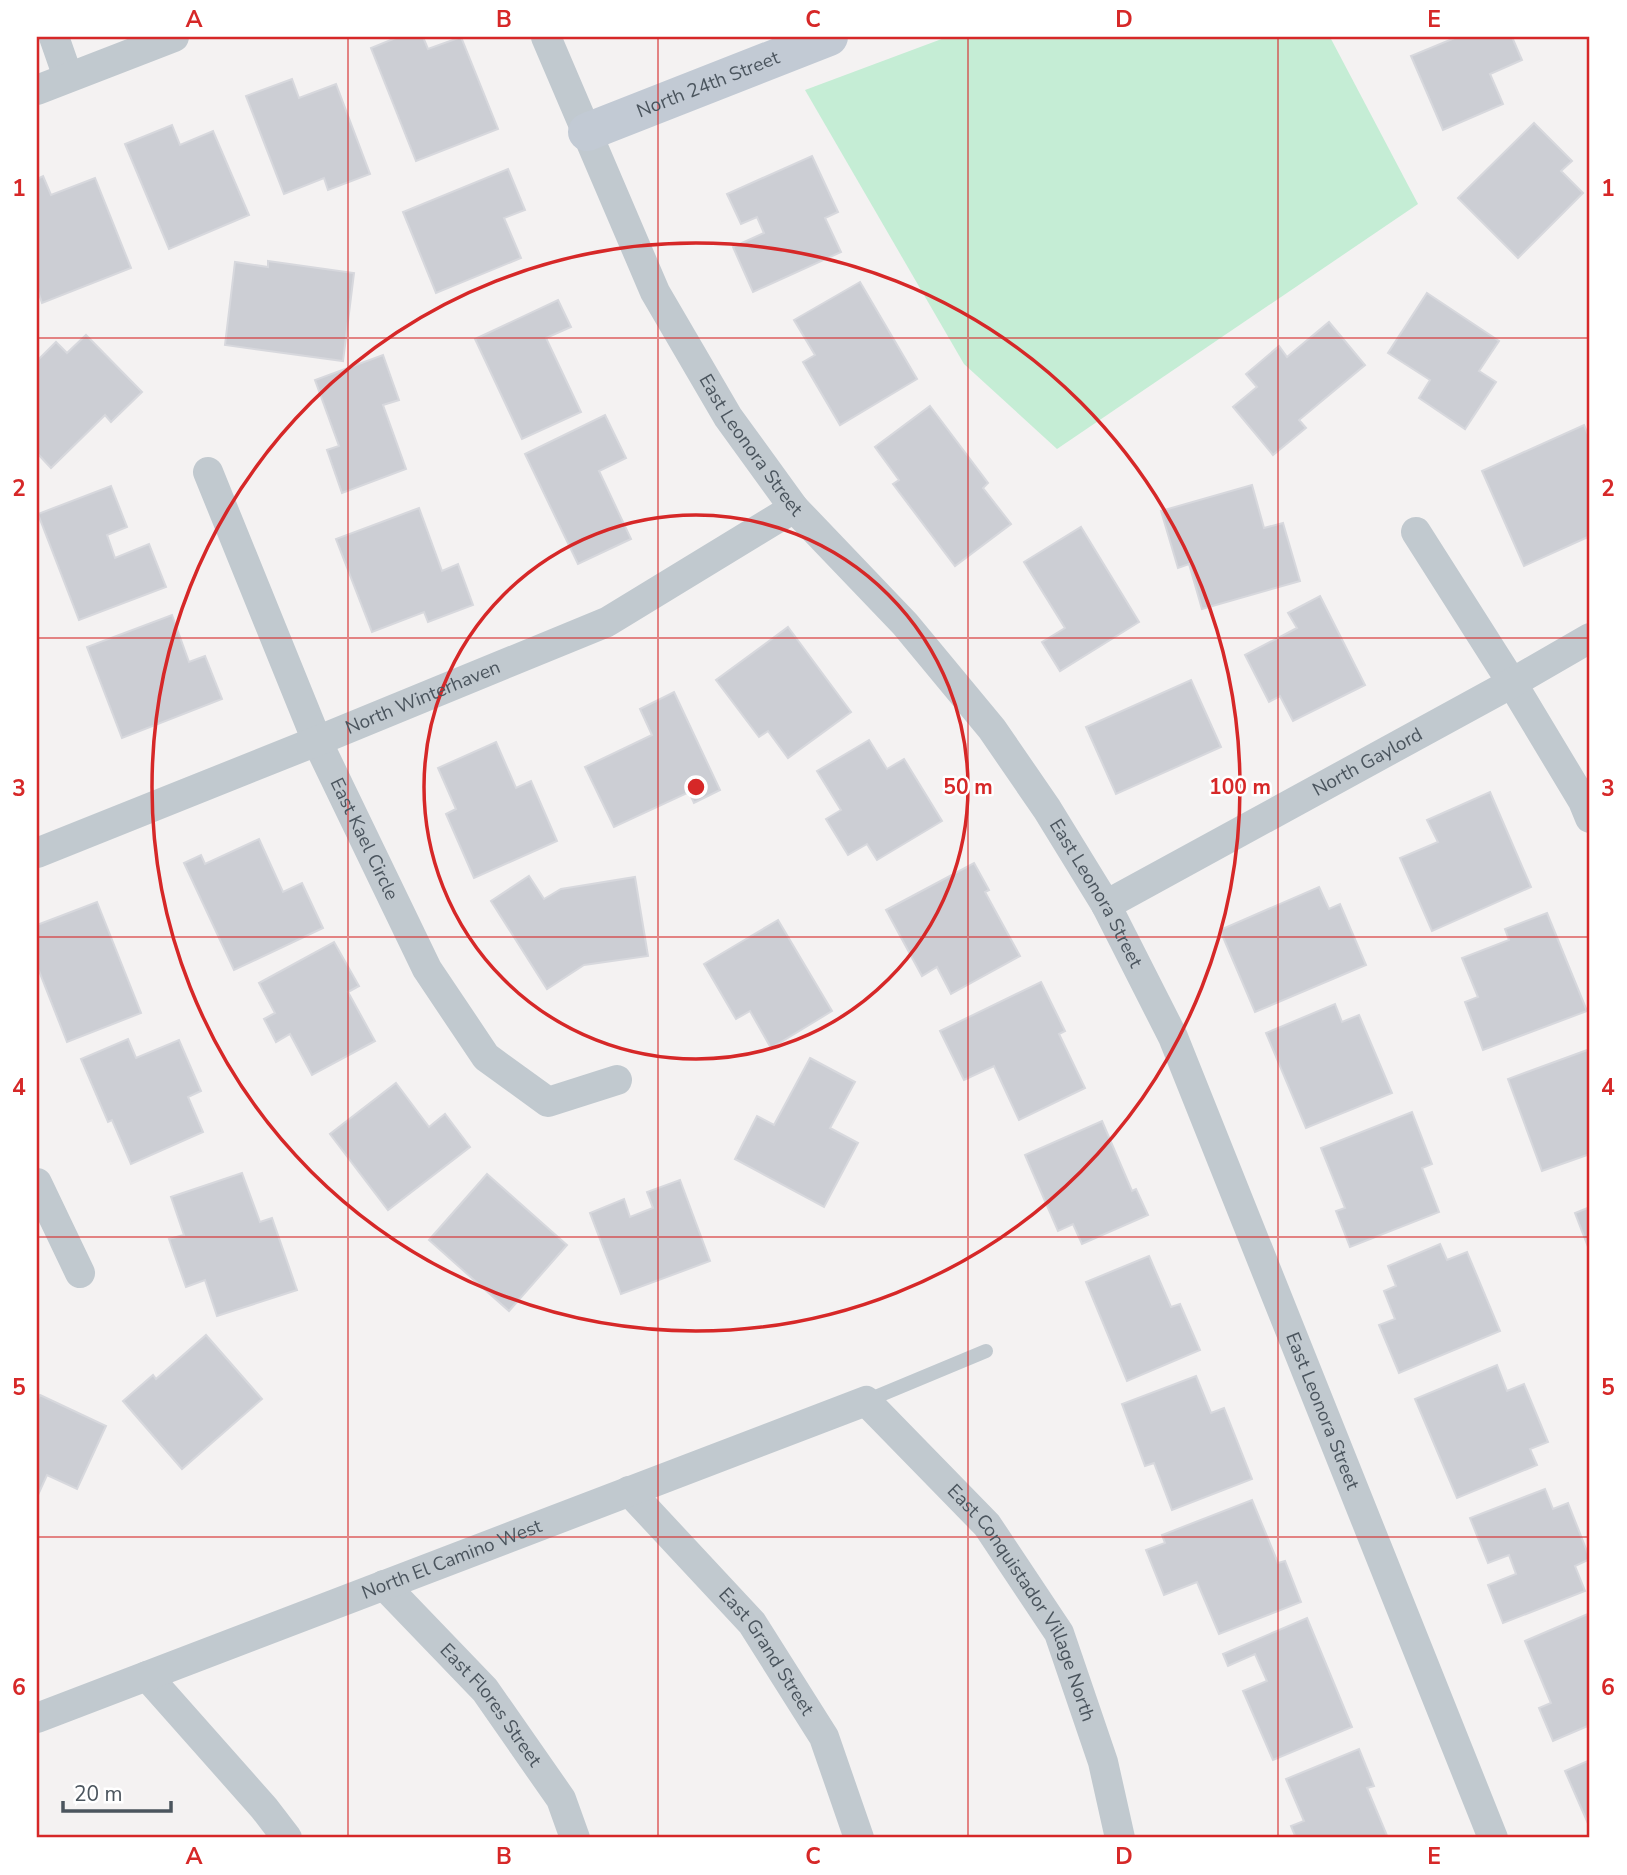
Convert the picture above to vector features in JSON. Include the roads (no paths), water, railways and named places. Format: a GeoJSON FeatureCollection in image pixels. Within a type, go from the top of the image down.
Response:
{"type":"FeatureCollection","features":[{"type":"Feature","properties":{"kind":"street"},"geometry":{"type":"LineString","coordinates":[[54,37],[68,77]]}},
{"type":"Feature","properties":{"kind":"street"},"geometry":{"type":"LineString","coordinates":[[37,90],[174,37]]}},
{"type":"Feature","properties":{"kind":"street","name":"East Leonora Street"},"geometry":{"type":"LineString","coordinates":[[546,37],[655,292],[728,417],[794,508],[905,624],[992,729],[1048,809],[1106,905],[1173,1037],[1493,1838]]}},
{"type":"Feature","properties":{"kind":"street","name":"North 24th Street"},"geometry":{"type":"LineString","coordinates":[[587,132],[829,37]]}},
{"type":"Feature","properties":{"kind":"street","name":"East Kael Circle"},"geometry":{"type":"LineString","coordinates":[[208,472],[317,741],[427,969],[486,1057],[548,1102],[617,1080]]}},
{"type":"Feature","properties":{"kind":"street","name":"North Winterhaven"},"geometry":{"type":"LineString","coordinates":[[37,853],[607,622],[794,508]]}},
{"type":"Feature","properties":{"kind":"street"},"geometry":{"type":"LineString","coordinates":[[1416,532],[1512,683],[1583,801],[1590,818]]}},
{"type":"Feature","properties":{"kind":"street","name":"North Gaylord"},"geometry":{"type":"LineString","coordinates":[[1106,905],[1590,638]]}},
{"type":"Feature","properties":{"kind":"street"},"geometry":{"type":"LineString","coordinates":[[37,1183],[80,1273]]}},
{"type":"Feature","properties":{"kind":"street","name":"North El Camino West"},"geometry":{"type":"LineString","coordinates":[[37,1718],[866,1401]]}},
{"type":"Feature","properties":{"kind":"street","name":"East Conquistador Village North"},"geometry":{"type":"LineString","coordinates":[[866,1401],[987,1525],[1059,1633],[1103,1762],[1120,1838]]}},
{"type":"Feature","properties":{"kind":"street","name":"East Grand Street"},"geometry":{"type":"LineString","coordinates":[[629,1491],[752,1623],[824,1737],[859,1838]]}},
{"type":"Feature","properties":{"kind":"street","name":"East Flores Street"},"geometry":{"type":"LineString","coordinates":[[384,1585],[485,1690],[561,1800],[575,1838]]}},
{"type":"Feature","properties":{"kind":"street"},"geometry":{"type":"LineString","coordinates":[[147,1676],[264,1808],[286,1838]]}},
{"type":"Feature","properties":{"kind":"lane"},"geometry":{"type":"LineString","coordinates":[[866,1401],[986,1351]]}}]}
